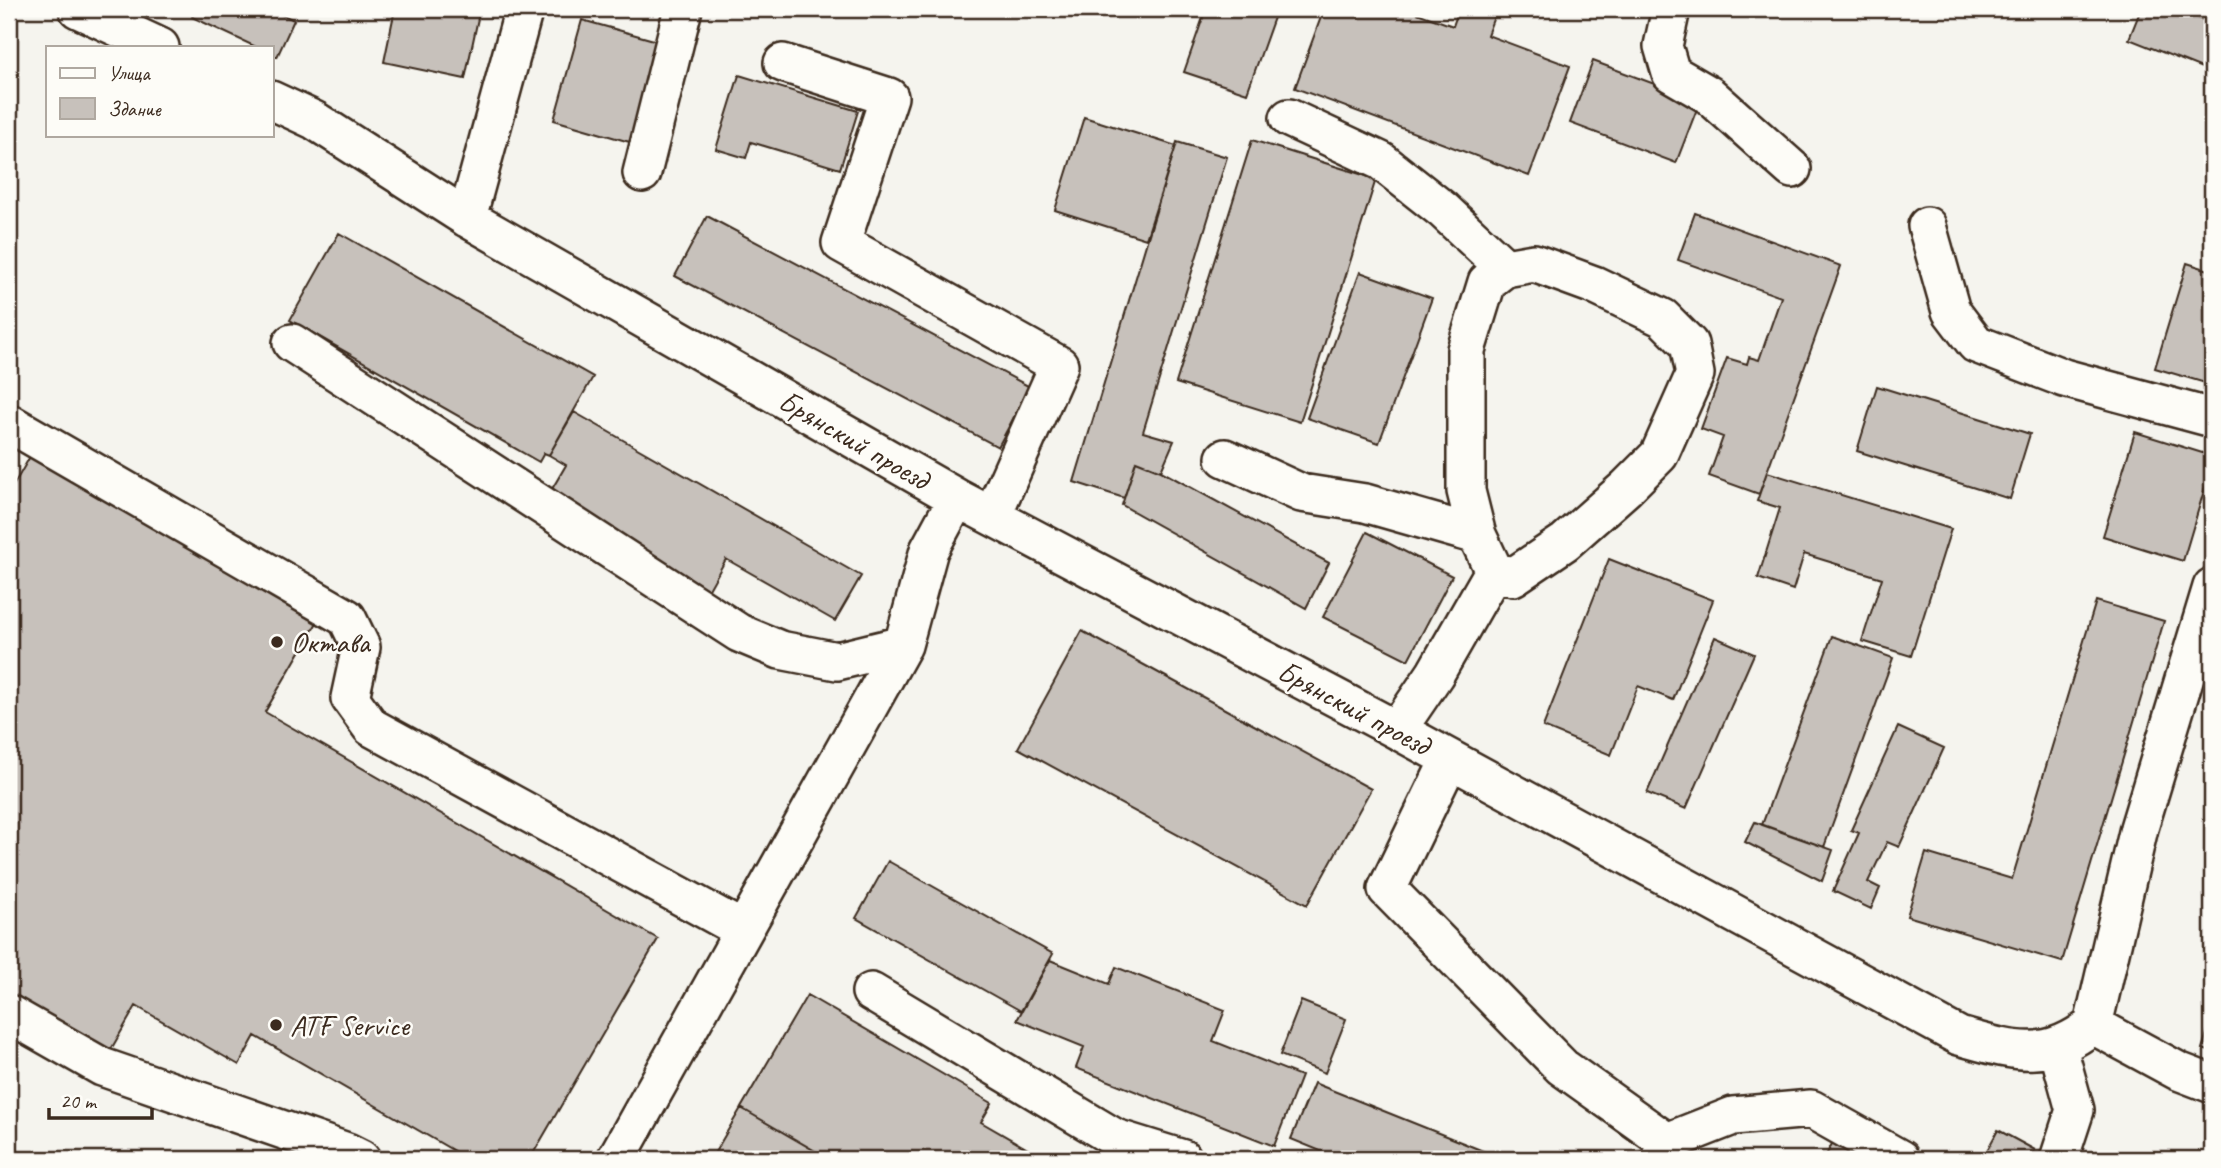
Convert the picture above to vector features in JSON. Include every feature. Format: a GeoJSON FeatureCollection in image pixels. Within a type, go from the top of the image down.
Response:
{"type":"FeatureCollection","features":[{"type":"Feature","properties":{"kind":"street"},"geometry":{"type":"LineString","coordinates":[[78,9],[158,46]]}},
{"type":"Feature","properties":{"kind":"street"},"geometry":{"type":"LineString","coordinates":[[467,218],[524,9]]}},
{"type":"Feature","properties":{"kind":"street"},"geometry":{"type":"LineString","coordinates":[[642,173],[683,9]]}},
{"type":"Feature","properties":{"kind":"street"},"geometry":{"type":"LineString","coordinates":[[1671,9],[1663,46],[1671,73],[1709,95],[1792,169]]}},
{"type":"Feature","properties":{"kind":"street"},"geometry":{"type":"LineString","coordinates":[[783,63],[889,97],[842,243],[1059,365],[992,516]]}},
{"type":"Feature","properties":{"kind":"street","name":"Брянский проезд"},"geometry":{"type":"LineString","coordinates":[[273,101],[314,120],[467,218],[957,498],[1397,730],[1959,1036],[2014,1051],[2058,1048]]}},
{"type":"Feature","properties":{"kind":"street"},"geometry":{"type":"LineString","coordinates":[[1289,118],[1381,161],[1443,210],[1505,268]]}},
{"type":"Feature","properties":{"kind":"street"},"geometry":{"type":"LineString","coordinates":[[1927,226],[1951,312],[1976,344],[2064,378],[2212,418]]}},
{"type":"Feature","properties":{"kind":"street"},"geometry":{"type":"LineString","coordinates":[[1534,263],[1594,285],[1663,318],[1689,344],[1695,374],[1658,455],[1626,488],[1564,542],[1513,577],[1494,571],[1478,535],[1466,491],[1466,349],[1487,282],[1505,268],[1534,263]]}},
{"type":"Feature","properties":{"kind":"street"},"geometry":{"type":"LineString","coordinates":[[292,344],[739,633],[780,650],[837,661],[904,645]]}},
{"type":"Feature","properties":{"kind":"street"},"geometry":{"type":"LineString","coordinates":[[9,423],[347,618],[361,647],[350,698],[371,727],[743,930]]}},
{"type":"Feature","properties":{"kind":"street"},"geometry":{"type":"LineString","coordinates":[[1225,458],[1301,493],[1366,503],[1478,535]]}},
{"type":"Feature","properties":{"kind":"street"},"geometry":{"type":"LineString","coordinates":[[616,1159],[904,645],[929,550],[957,498]]}},
{"type":"Feature","properties":{"kind":"street"},"geometry":{"type":"LineString","coordinates":[[1397,730],[1435,674],[1494,571]]}},
{"type":"Feature","properties":{"kind":"street"},"geometry":{"type":"LineString","coordinates":[[2059,1159],[2075,1110],[2058,1048],[2076,1039],[2093,1025],[2139,828],[2212,587]]}},
{"type":"Feature","properties":{"kind":"street"},"geometry":{"type":"LineString","coordinates":[[1450,759],[1387,889],[1562,1067],[1663,1150],[1732,1116],[1811,1109],[1899,1159]]}},
{"type":"Feature","properties":{"kind":"street"},"geometry":{"type":"LineString","coordinates":[[871,992],[1115,1138],[1182,1159]]}},
{"type":"Feature","properties":{"kind":"street"},"geometry":{"type":"LineString","coordinates":[[9,1014],[102,1067],[348,1152],[361,1159]]}},
{"type":"Feature","properties":{"kind":"street"},"geometry":{"type":"LineString","coordinates":[[2093,1025],[2178,1071],[2212,1084]]}},
{"type":"Feature","properties":{"kind":"building"},"geometry":{"type":"Polygon","coordinates":[[[196,9],[270,9],[294,20],[277,57],[273,55],[273,46],[254,46],[192,17],[196,9]]]}},
{"type":"Feature","properties":{"kind":"building"},"geometry":{"type":"Polygon","coordinates":[[[395,9],[480,9],[465,79],[384,62],[395,9]]]}},
{"type":"Feature","properties":{"kind":"building"},"geometry":{"type":"Polygon","coordinates":[[[1206,9],[1277,9],[1247,93],[1184,72],[1206,9]]]}},
{"type":"Feature","properties":{"kind":"building"},"geometry":{"type":"Polygon","coordinates":[[[1324,9],[1406,9],[1453,26],[1459,9],[1497,9],[1487,35],[1570,66],[1529,176],[1295,88],[1324,9]]]}},
{"type":"Feature","properties":{"kind":"building"},"geometry":{"type":"Polygon","coordinates":[[[2141,9],[2178,9],[2212,24],[2212,72],[2129,39],[2141,9]]]}},
{"type":"Feature","properties":{"kind":"building"},"geometry":{"type":"Polygon","coordinates":[[[582,20],[661,42],[633,143],[554,120],[582,20]]]}},
{"type":"Feature","properties":{"kind":"building"},"geometry":{"type":"Polygon","coordinates":[[[1593,61],[1700,101],[1676,163],[1570,123],[1593,61]]]}},
{"type":"Feature","properties":{"kind":"building"},"geometry":{"type":"Polygon","coordinates":[[[739,75],[858,111],[840,169],[751,142],[746,158],[716,149],[739,75]]]}},
{"type":"Feature","properties":{"kind":"building"},"geometry":{"type":"Polygon","coordinates":[[[1084,117],[1176,146],[1146,239],[1055,210],[1084,117]]]}},
{"type":"Feature","properties":{"kind":"building"},"geometry":{"type":"Polygon","coordinates":[[[1252,140],[1376,179],[1300,422],[1176,383],[1252,140]]]}},
{"type":"Feature","properties":{"kind":"building"},"geometry":{"type":"Polygon","coordinates":[[[1177,142],[1227,157],[1143,432],[1174,441],[1161,471],[1136,461],[1124,498],[1074,482],[1177,142]]]}},
{"type":"Feature","properties":{"kind":"building"},"geometry":{"type":"Polygon","coordinates":[[[1695,213],[1841,266],[1759,494],[1709,476],[1723,437],[1701,429],[1727,358],[1747,364],[1749,357],[1759,360],[1781,297],[1678,260],[1695,213]]]}},
{"type":"Feature","properties":{"kind":"building"},"geometry":{"type":"Polygon","coordinates":[[[707,216],[1030,387],[998,447],[675,276],[707,216]]]}},
{"type":"Feature","properties":{"kind":"building"},"geometry":{"type":"Polygon","coordinates":[[[339,233],[593,377],[549,455],[544,453],[539,462],[290,320],[339,233]]]}},
{"type":"Feature","properties":{"kind":"building"},"geometry":{"type":"Polygon","coordinates":[[[2187,263],[2212,271],[2212,385],[2155,368],[2187,263]]]}},
{"type":"Feature","properties":{"kind":"building"},"geometry":{"type":"Polygon","coordinates":[[[1360,272],[1432,298],[1379,443],[1307,418],[1360,272]]]}},
{"type":"Feature","properties":{"kind":"building"},"geometry":{"type":"Polygon","coordinates":[[[1877,386],[2030,434],[2010,499],[1857,451],[1877,386]]]}},
{"type":"Feature","properties":{"kind":"building"},"geometry":{"type":"Polygon","coordinates":[[[574,412],[861,576],[835,621],[726,559],[707,593],[545,501],[566,465],[549,455],[574,412]]]}},
{"type":"Feature","properties":{"kind":"building"},"geometry":{"type":"Polygon","coordinates":[[[2135,432],[2212,456],[2212,464],[2183,561],[2103,536],[2135,432]]]}},
{"type":"Feature","properties":{"kind":"building"},"geometry":{"type":"Polygon","coordinates":[[[32,453],[319,619],[265,712],[658,939],[530,1159],[468,1159],[255,1036],[239,1065],[136,1006],[106,1058],[9,1001],[9,493],[32,453]]]}},
{"type":"Feature","properties":{"kind":"building"},"geometry":{"type":"Polygon","coordinates":[[[1136,461],[1161,471],[1329,563],[1306,608],[1122,505],[1136,461]]]}},
{"type":"Feature","properties":{"kind":"building"},"geometry":{"type":"Polygon","coordinates":[[[1767,472],[1951,529],[1911,656],[1862,641],[1882,578],[1804,554],[1793,590],[1758,578],[1780,508],[1757,501],[1767,472]]]}},
{"type":"Feature","properties":{"kind":"building"},"geometry":{"type":"Polygon","coordinates":[[[1367,532],[1452,576],[1408,660],[1323,617],[1367,532]]]}},
{"type":"Feature","properties":{"kind":"building"},"geometry":{"type":"Polygon","coordinates":[[[1609,559],[1713,600],[1673,700],[1638,686],[1611,755],[1543,727],[1609,559]]]}},
{"type":"Feature","properties":{"kind":"building"},"geometry":{"type":"Polygon","coordinates":[[[2096,601],[2164,621],[2062,962],[1907,916],[1926,853],[2012,879],[2096,601]]]}},
{"type":"Feature","properties":{"kind":"building"},"geometry":{"type":"Polygon","coordinates":[[[1082,631],[1371,789],[1307,905],[1018,748],[1082,631]]]}},
{"type":"Feature","properties":{"kind":"building"},"geometry":{"type":"Polygon","coordinates":[[[1832,636],[1893,658],[1824,847],[1762,825],[1832,636]]]}},
{"type":"Feature","properties":{"kind":"building"},"geometry":{"type":"Polygon","coordinates":[[[1715,637],[1754,654],[1686,809],[1647,793],[1715,637]]]}},
{"type":"Feature","properties":{"kind":"building"},"geometry":{"type":"Polygon","coordinates":[[[1898,727],[1944,748],[1899,847],[1887,842],[1868,882],[1880,888],[1871,909],[1833,891],[1859,833],[1851,830],[1898,727]]]}},
{"type":"Feature","properties":{"kind":"building"},"geometry":{"type":"Polygon","coordinates":[[[1755,822],[1833,850],[1822,881],[1745,842],[1755,822]]]}},
{"type":"Feature","properties":{"kind":"building"},"geometry":{"type":"Polygon","coordinates":[[[888,861],[1053,954],[1021,1011],[856,918],[888,861]]]}},
{"type":"Feature","properties":{"kind":"building"},"geometry":{"type":"Polygon","coordinates":[[[1050,960],[1109,984],[1116,967],[1225,1010],[1213,1041],[1301,1076],[1274,1146],[1076,1068],[1084,1047],[1017,1020],[1050,960]]]}},
{"type":"Feature","properties":{"kind":"building"},"geometry":{"type":"Polygon","coordinates":[[[807,995],[992,1103],[981,1122],[1045,1159],[829,1159],[741,1108],[807,995]]]}},
{"type":"Feature","properties":{"kind":"building"},"geometry":{"type":"Polygon","coordinates":[[[1301,1001],[1346,1019],[1325,1073],[1280,1055],[1301,1001]]]}},
{"type":"Feature","properties":{"kind":"building"},"geometry":{"type":"Polygon","coordinates":[[[2212,1017],[2212,1052],[2202,1049],[2212,1017]]]}},
{"type":"Feature","properties":{"kind":"building"},"geometry":{"type":"Polygon","coordinates":[[[1314,1083],[1503,1159],[1340,1159],[1291,1139],[1314,1083]]]}},
{"type":"Feature","properties":{"kind":"building"},"geometry":{"type":"Polygon","coordinates":[[[741,1108],[829,1159],[711,1159],[741,1108]]]}},
{"type":"Feature","properties":{"kind":"building"},"geometry":{"type":"Polygon","coordinates":[[[1998,1130],[2035,1150],[2030,1159],[1995,1159],[1985,1154],[1998,1130]]]}},
{"type":"Feature","properties":{"kind":"building"},"geometry":{"type":"Polygon","coordinates":[[[1834,1140],[1868,1159],[1824,1159],[1834,1140]]]}},
{"type":"Feature","properties":{"kind":"place","name":"Октава"},"geometry":{"type":"Point","coordinates":[277,642]}},
{"type":"Feature","properties":{"kind":"place","name":"ATF Service"},"geometry":{"type":"Point","coordinates":[276,1025]}}]}
